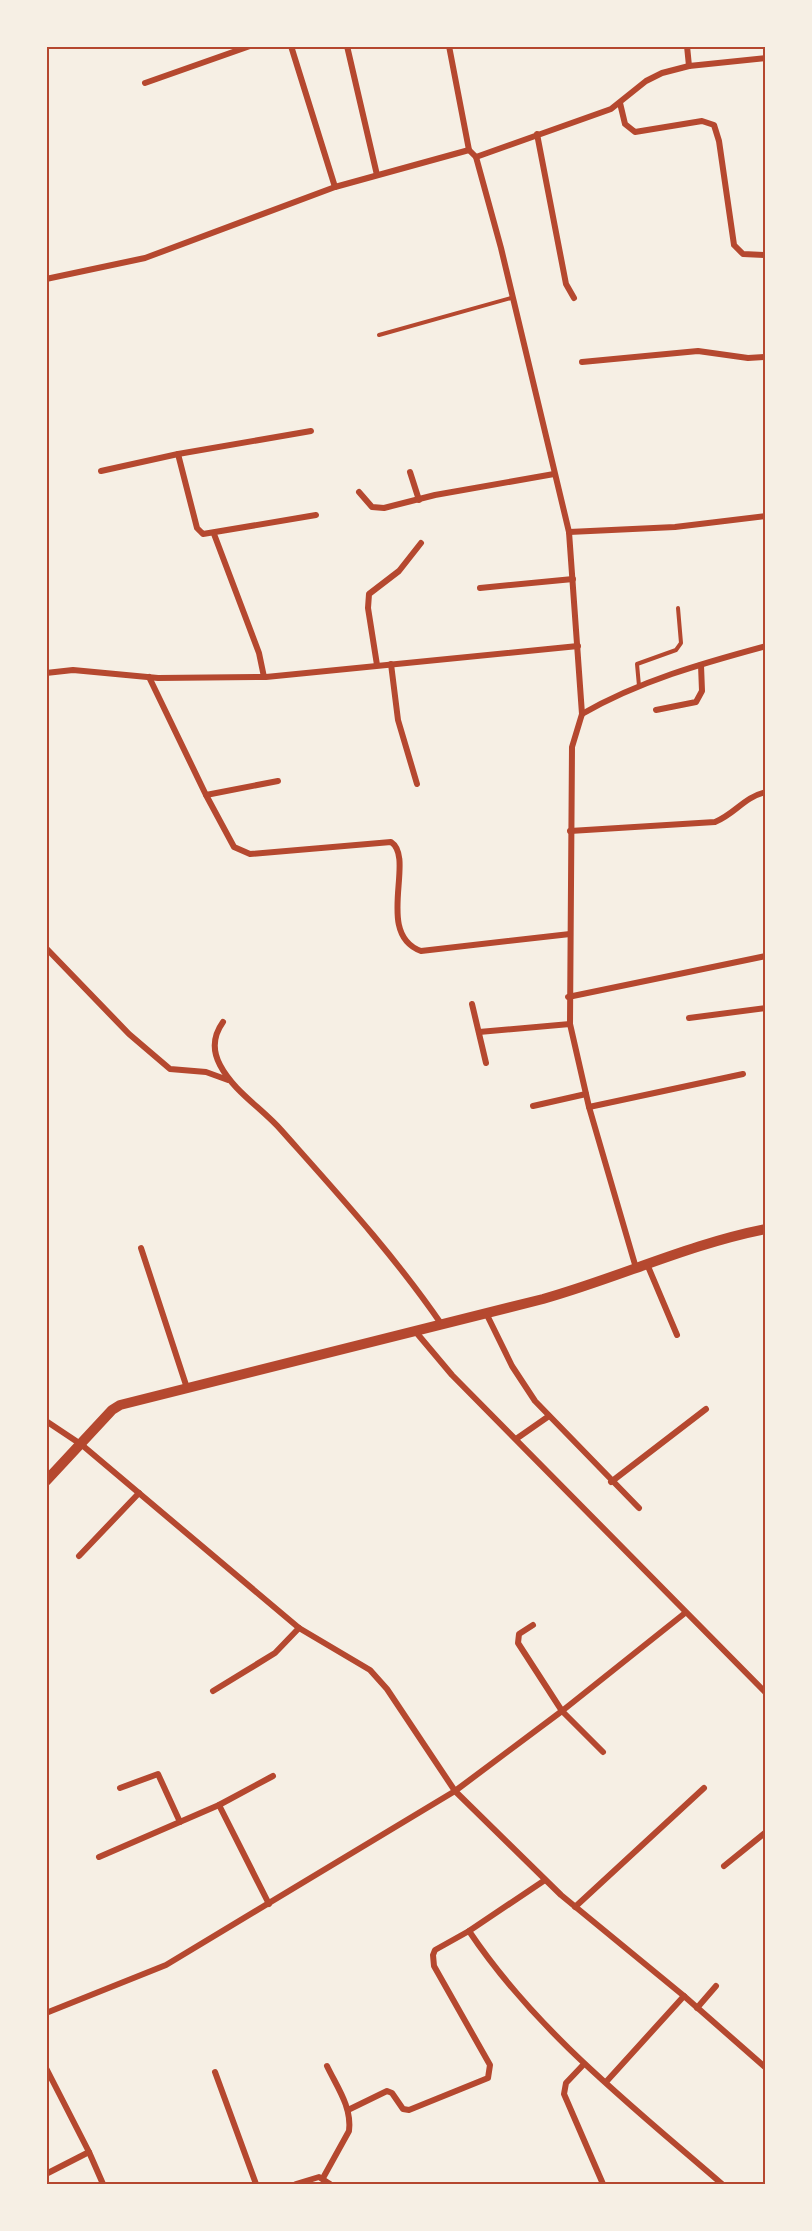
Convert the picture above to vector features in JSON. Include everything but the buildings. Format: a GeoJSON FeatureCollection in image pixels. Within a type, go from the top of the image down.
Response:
{"type":"FeatureCollection","features":[{"type":"Feature","properties":{"kind":"street"},"geometry":{"type":"LineString","coordinates":[[145,83],[250,46]]}},
{"type":"Feature","properties":{"kind":"street"},"geometry":{"type":"LineString","coordinates":[[291,46],[335,187]]}},
{"type":"Feature","properties":{"kind":"street"},"geometry":{"type":"LineString","coordinates":[[347,46],[377,175]]}},
{"type":"Feature","properties":{"kind":"street"},"geometry":{"type":"LineString","coordinates":[[449,46],[470,150],[476,157],[501,248],[511,298],[569,532],[582,714],[572,747],[568,997],[570,1024],[589,1107],[642,1266],[677,1335]]}},
{"type":"Feature","properties":{"kind":"street"},"geometry":{"type":"LineString","coordinates":[[687,46],[688,66]]}},
{"type":"Feature","properties":{"kind":"street"},"geometry":{"type":"LineString","coordinates":[[476,157],[610,109],[646,81],[662,73],[688,66],[765,57]]}},
{"type":"Feature","properties":{"kind":"street"},"geometry":{"type":"LineString","coordinates":[[620,103],[625,124],[635,132],[702,121],[714,125],[719,141],[734,245],[743,254],[765,255]]}},
{"type":"Feature","properties":{"kind":"street"},"geometry":{"type":"LineString","coordinates":[[537,134],[566,284],[574,298]]}},
{"type":"Feature","properties":{"kind":"street"},"geometry":{"type":"LineString","coordinates":[[46,279],[145,258],[335,187],[470,150]]}},
{"type":"Feature","properties":{"kind":"street"},"geometry":{"type":"LineString","coordinates":[[582,362],[698,351],[737,357],[765,357]]}},
{"type":"Feature","properties":{"kind":"street"},"geometry":{"type":"LineString","coordinates":[[101,471],[178,454],[311,431]]}},
{"type":"Feature","properties":{"kind":"street"},"geometry":{"type":"LineString","coordinates":[[178,454],[197,528],[203,534],[214,534],[316,515]]}},
{"type":"Feature","properties":{"kind":"street"},"geometry":{"type":"LineString","coordinates":[[410,472],[419,500]]}},
{"type":"Feature","properties":{"kind":"street"},"geometry":{"type":"LineString","coordinates":[[359,492],[368,504],[378,509],[554,474]]}},
{"type":"Feature","properties":{"kind":"street"},"geometry":{"type":"LineString","coordinates":[[569,532],[675,527],[765,516]]}},
{"type":"Feature","properties":{"kind":"street"},"geometry":{"type":"LineString","coordinates":[[214,534],[259,653],[264,677]]}},
{"type":"Feature","properties":{"kind":"street"},"geometry":{"type":"LineString","coordinates":[[377,665],[368,608],[369,594],[399,571],[421,543]]}},
{"type":"Feature","properties":{"kind":"street"},"geometry":{"type":"LineString","coordinates":[[480,588],[573,579]]}},
{"type":"Feature","properties":{"kind":"street"},"geometry":{"type":"LineString","coordinates":[[46,674],[73,670],[149,677],[264,677],[578,646]]}},
{"type":"Feature","properties":{"kind":"street"},"geometry":{"type":"LineString","coordinates":[[582,714],[618,693],[701,664],[765,646]]}},
{"type":"Feature","properties":{"kind":"street"},"geometry":{"type":"LineString","coordinates":[[391,664],[398,720],[417,784]]}},
{"type":"Feature","properties":{"kind":"street"},"geometry":{"type":"LineString","coordinates":[[656,710],[696,702],[702,691],[701,664]]}},
{"type":"Feature","properties":{"kind":"street"},"geometry":{"type":"LineString","coordinates":[[149,677],[234,847],[250,854],[386,841],[395,844],[399,852],[398,917],[400,932],[414,949],[429,952],[570,934]]}},
{"type":"Feature","properties":{"kind":"street"},"geometry":{"type":"LineString","coordinates":[[206,795],[278,781]]}},
{"type":"Feature","properties":{"kind":"street"},"geometry":{"type":"LineString","coordinates":[[570,831],[715,822],[730,814],[748,798],[765,792]]}},
{"type":"Feature","properties":{"kind":"street"},"geometry":{"type":"LineString","coordinates":[[46,948],[129,1034],[170,1069],[206,1072],[228,1080]]}},
{"type":"Feature","properties":{"kind":"street"},"geometry":{"type":"LineString","coordinates":[[568,997],[765,956]]}},
{"type":"Feature","properties":{"kind":"street"},"geometry":{"type":"LineString","coordinates":[[472,1004],[486,1063]]}},
{"type":"Feature","properties":{"kind":"street"},"geometry":{"type":"LineString","coordinates":[[689,1018],[765,1008]]}},
{"type":"Feature","properties":{"kind":"street"},"geometry":{"type":"LineString","coordinates":[[223,1022],[218,1029],[214,1046],[215,1055],[228,1080],[281,1130],[344,1199],[411,1280],[442,1325]]}},
{"type":"Feature","properties":{"kind":"street"},"geometry":{"type":"LineString","coordinates":[[479,1032],[570,1024]]}},
{"type":"Feature","properties":{"kind":"street"},"geometry":{"type":"LineString","coordinates":[[589,1107],[742,1074]]}},
{"type":"Feature","properties":{"kind":"street"},"geometry":{"type":"LineString","coordinates":[[533,1106],[586,1094]]}},
{"type":"Feature","properties":{"kind":"street"},"geometry":{"type":"LineString","coordinates":[[46,1481],[82,1445],[112,1410],[120,1406],[590,1286],[642,1266],[728,1238],[765,1229]]}},
{"type":"Feature","properties":{"kind":"street"},"geometry":{"type":"LineString","coordinates":[[141,1248],[187,1388]]}},
{"type":"Feature","properties":{"kind":"street"},"geometry":{"type":"LineString","coordinates":[[486,1313],[512,1366],[549,1416],[611,1482],[639,1508]]}},
{"type":"Feature","properties":{"kind":"street"},"geometry":{"type":"LineString","coordinates":[[416,1331],[452,1375],[765,1693]]}},
{"type":"Feature","properties":{"kind":"street"},"geometry":{"type":"LineString","coordinates":[[611,1482],[706,1409]]}},
{"type":"Feature","properties":{"kind":"street"},"geometry":{"type":"LineString","coordinates":[[516,1439],[549,1416]]}},
{"type":"Feature","properties":{"kind":"street"},"geometry":{"type":"LineString","coordinates":[[46,1421],[82,1445],[299,1628],[370,1670],[379,1679],[455,1791],[545,1880],[684,1996],[765,2068]]}},
{"type":"Feature","properties":{"kind":"street"},"geometry":{"type":"LineString","coordinates":[[79,1556],[139,1492]]}},
{"type":"Feature","properties":{"kind":"street"},"geometry":{"type":"LineString","coordinates":[[46,2013],[166,1965],[455,1791],[562,1711],[685,1613]]}},
{"type":"Feature","properties":{"kind":"street"},"geometry":{"type":"LineString","coordinates":[[533,1625],[521,1632],[518,1643],[562,1711],[603,1752]]}},
{"type":"Feature","properties":{"kind":"street"},"geometry":{"type":"LineString","coordinates":[[213,1691],[275,1653],[299,1628]]}},
{"type":"Feature","properties":{"kind":"street"},"geometry":{"type":"LineString","coordinates":[[120,1788],[158,1774],[180,1822]]}},
{"type":"Feature","properties":{"kind":"street"},"geometry":{"type":"LineString","coordinates":[[99,1857],[219,1805],[273,1776]]}},
{"type":"Feature","properties":{"kind":"street"},"geometry":{"type":"LineString","coordinates":[[576,1907],[704,1788]]}},
{"type":"Feature","properties":{"kind":"street"},"geometry":{"type":"LineString","coordinates":[[219,1805],[269,1904]]}},
{"type":"Feature","properties":{"kind":"street"},"geometry":{"type":"LineString","coordinates":[[724,1866],[765,1832]]}},
{"type":"Feature","properties":{"kind":"street"},"geometry":{"type":"LineString","coordinates":[[348,2110],[387,2091],[392,2093],[403,2109],[409,2110],[488,2078],[490,2065],[433,1961],[435,1950],[469,1932],[545,1880]]}},
{"type":"Feature","properties":{"kind":"street"},"geometry":{"type":"LineString","coordinates":[[469,1932],[509,1986],[584,2064],[722,2184]]}},
{"type":"Feature","properties":{"kind":"street"},"geometry":{"type":"LineString","coordinates":[[697,2008],[716,1986]]}},
{"type":"Feature","properties":{"kind":"street"},"geometry":{"type":"LineString","coordinates":[[606,2082],[684,1996]]}},
{"type":"Feature","properties":{"kind":"street"},"geometry":{"type":"LineString","coordinates":[[584,2064],[566,2083],[564,2094],[603,2184]]}},
{"type":"Feature","properties":{"kind":"street"},"geometry":{"type":"LineString","coordinates":[[296,2184],[323,2178],[349,2131],[348,2110],[327,2067]]}},
{"type":"Feature","properties":{"kind":"street"},"geometry":{"type":"LineString","coordinates":[[46,2068],[103,2184]]}},
{"type":"Feature","properties":{"kind":"street"},"geometry":{"type":"LineString","coordinates":[[215,2072],[256,2184]]}},
{"type":"Feature","properties":{"kind":"street"},"geometry":{"type":"LineString","coordinates":[[46,2174],[89,2152]]}},
{"type":"Feature","properties":{"kind":"street"},"geometry":{"type":"LineString","coordinates":[[323,2178],[330,2184]]}},
{"type":"Feature","properties":{"kind":"lane"},"geometry":{"type":"LineString","coordinates":[[379,335],[511,298]]}},
{"type":"Feature","properties":{"kind":"lane"},"geometry":{"type":"LineString","coordinates":[[639,686],[637,664],[679,647],[681,639],[678,608]]}}]}
